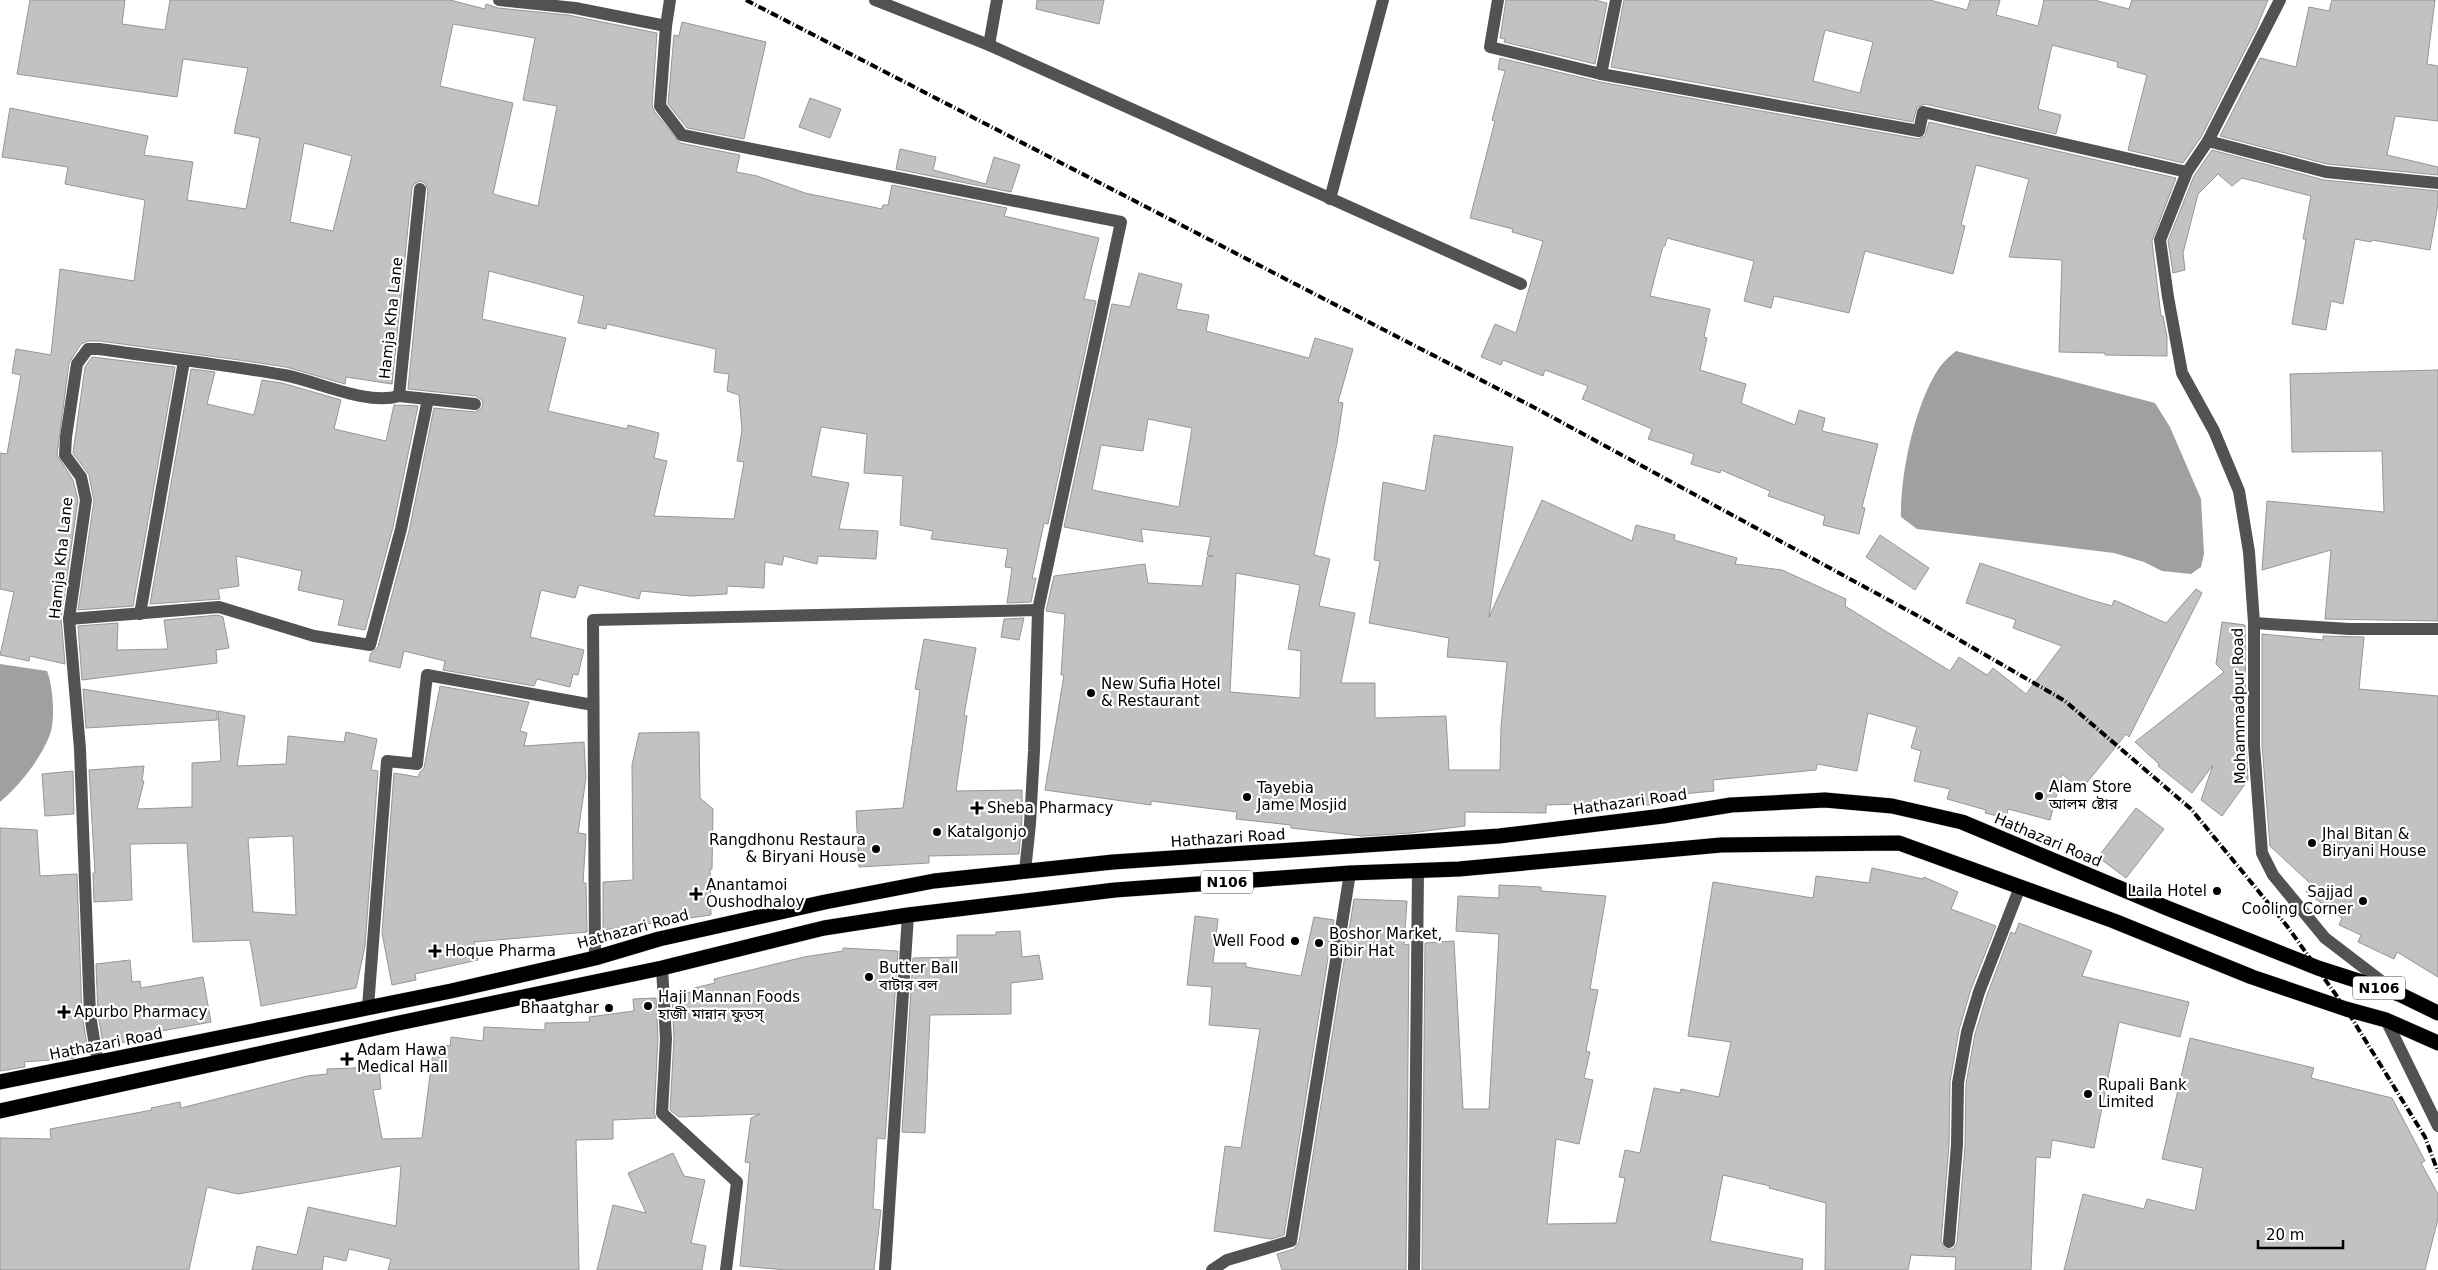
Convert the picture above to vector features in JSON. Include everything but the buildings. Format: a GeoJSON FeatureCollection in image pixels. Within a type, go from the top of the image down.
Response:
{"type":"FeatureCollection","features":[{"type":"Feature","properties":{"kind":"highway","name":"Hathazari Road"},"geometry":{"type":"LineString","coordinates":[[0,1082],[98,1064],[451,991],[595,958],[659,939],[825,902],[934,881],[1113,862],[1498,836],[1663,816],[1731,804],[1825,800],[1892,806],[1962,822],[2167,908],[2318,968],[2399,994],[2438,1013]]}},
{"type":"Feature","properties":{"kind":"highway","name":"N106"},"geometry":{"type":"LineString","coordinates":[[0,1111],[394,1024],[662,968],[824,928],[908,915],[1115,890],[1350,873],[1459,869],[1721,845],[1899,843],[2114,921],[2252,977],[2346,1009],[2386,1020],[2438,1043]]}},
{"type":"Feature","properties":{"kind":"street"},"geometry":{"type":"LineString","coordinates":[[499,0],[575,8],[666,26]]}},
{"type":"Feature","properties":{"kind":"street"},"geometry":{"type":"LineString","coordinates":[[670,0],[666,26],[660,106],[682,135],[1121,222],[1038,610],[1033,769],[1025,871]]}},
{"type":"Feature","properties":{"kind":"street"},"geometry":{"type":"LineString","coordinates":[[875,0],[989,45],[1521,284]]}},
{"type":"Feature","properties":{"kind":"street"},"geometry":{"type":"LineString","coordinates":[[989,45],[997,0]]}},
{"type":"Feature","properties":{"kind":"street"},"geometry":{"type":"LineString","coordinates":[[1330,199],[1383,0]]}},
{"type":"Feature","properties":{"kind":"street"},"geometry":{"type":"LineString","coordinates":[[1498,0],[1490,47],[1601,74],[1919,131],[1923,112],[2187,172]]}},
{"type":"Feature","properties":{"kind":"street"},"geometry":{"type":"LineString","coordinates":[[1601,74],[1616,0]]}},
{"type":"Feature","properties":{"kind":"street","name":"Mohammadpur Road"},"geometry":{"type":"LineString","coordinates":[[2280,0],[2208,141],[2187,172],[2160,240],[2168,298],[2182,373],[2214,431],[2239,491],[2249,552],[2254,623],[2254,745],[2262,853],[2273,875],[2324,938],[2399,994]]}},
{"type":"Feature","properties":{"kind":"street"},"geometry":{"type":"LineString","coordinates":[[2208,141],[2326,172],[2438,183]]}},
{"type":"Feature","properties":{"kind":"street","name":"Hamja Kha Lane"},"geometry":{"type":"LineString","coordinates":[[98,1064],[90,1015],[80,749],[69,619],[86,500],[81,477],[65,455],[77,364],[88,349],[99,349],[285,375],[359,395],[388,400],[399,396],[420,190]]}},
{"type":"Feature","properties":{"kind":"street"},"geometry":{"type":"LineString","coordinates":[[140,614],[184,361]]}},
{"type":"Feature","properties":{"kind":"street"},"geometry":{"type":"LineString","coordinates":[[399,396],[475,404]]}},
{"type":"Feature","properties":{"kind":"street"},"geometry":{"type":"LineString","coordinates":[[69,619],[219,607],[314,636],[370,644],[401,529],[428,399]]}},
{"type":"Feature","properties":{"kind":"street"},"geometry":{"type":"LineString","coordinates":[[595,958],[593,620],[1038,610]]}},
{"type":"Feature","properties":{"kind":"street"},"geometry":{"type":"LineString","coordinates":[[2254,623],[2349,629],[2438,629]]}},
{"type":"Feature","properties":{"kind":"street"},"geometry":{"type":"LineString","coordinates":[[368,1007],[387,761],[417,764],[427,675],[593,705]]}},
{"type":"Feature","properties":{"kind":"street"},"geometry":{"type":"LineString","coordinates":[[1414,1270],[1418,870]]}},
{"type":"Feature","properties":{"kind":"street"},"geometry":{"type":"LineString","coordinates":[[1212,1270],[1227,1260],[1291,1241],[1350,873]]}},
{"type":"Feature","properties":{"kind":"street"},"geometry":{"type":"LineString","coordinates":[[1949,1242],[1957,1145],[1958,1084],[1967,1032],[1983,983],[2020,887]]}},
{"type":"Feature","properties":{"kind":"street"},"geometry":{"type":"LineString","coordinates":[[885,1270],[908,915]]}},
{"type":"Feature","properties":{"kind":"street"},"geometry":{"type":"LineString","coordinates":[[662,968],[666,1039],[662,1113],[737,1182],[726,1270]]}},
{"type":"Feature","properties":{"kind":"street"},"geometry":{"type":"LineString","coordinates":[[2386,1020],[2438,1126]]}},
{"type":"Feature","properties":{"kind":"shaded area"},"geometry":{"type":"Polygon","coordinates":[[[1956,351],[2155,403],[2170,427],[2201,499],[2204,554],[2201,567],[2191,574],[2162,571],[2144,562],[2114,553],[1917,529],[1901,517],[1906,460],[1916,420],[1930,383],[1939,368],[1956,351]]]}},
{"type":"Feature","properties":{"kind":"shaded area"},"geometry":{"type":"Polygon","coordinates":[[[0,664],[47,671],[52,694],[53,713],[49,737],[40,755],[22,780],[0,802],[0,664]]]}},
{"type":"Feature","properties":{"kind":"railway"},"geometry":{"type":"LineString","coordinates":[[746,0],[1539,410],[1920,617],[2065,701],[2191,809],[2287,926],[2346,1009],[2425,1137],[2438,1172]]}},
{"type":"Feature","properties":{"kind":"place","name":"New Sufia Hotel & Restaurant"},"geometry":{"type":"Point","coordinates":[1091,693]}},
{"type":"Feature","properties":{"kind":"place","name":"Alam Store আলম ষ্টোর"},"geometry":{"type":"Point","coordinates":[2039,796]}},
{"type":"Feature","properties":{"kind":"place","name":"Tayebia Jame Mosjid"},"geometry":{"type":"Point","coordinates":[1247,797]}},
{"type":"Feature","properties":{"kind":"place","name":"Sheba Pharmacy"},"geometry":{"type":"Point","coordinates":[977,808]}},
{"type":"Feature","properties":{"kind":"place","name":"Katalgonjo"},"geometry":{"type":"Point","coordinates":[937,832]}},
{"type":"Feature","properties":{"kind":"place","name":"Jhal Bitan & Biryani House"},"geometry":{"type":"Point","coordinates":[2312,843]}},
{"type":"Feature","properties":{"kind":"place","name":"Rangdhonu Restaura & Biryani House"},"geometry":{"type":"Point","coordinates":[876,849]}},
{"type":"Feature","properties":{"kind":"place","name":"Laila Hotel"},"geometry":{"type":"Point","coordinates":[2217,891]}},
{"type":"Feature","properties":{"kind":"place","name":"Anantamoi Oushodhaloy"},"geometry":{"type":"Point","coordinates":[696,894]}},
{"type":"Feature","properties":{"kind":"place","name":"Sajjad Cooling Corner"},"geometry":{"type":"Point","coordinates":[2363,901]}},
{"type":"Feature","properties":{"kind":"place","name":"Well Food"},"geometry":{"type":"Point","coordinates":[1295,941]}},
{"type":"Feature","properties":{"kind":"place","name":"Boshor Market, Bibir Hat"},"geometry":{"type":"Point","coordinates":[1319,943]}},
{"type":"Feature","properties":{"kind":"place","name":"Hoque Pharma"},"geometry":{"type":"Point","coordinates":[435,951]}},
{"type":"Feature","properties":{"kind":"place","name":"Butter Ball বাটার বল"},"geometry":{"type":"Point","coordinates":[869,977]}},
{"type":"Feature","properties":{"kind":"place","name":"Haji Mannan Foods হাজী মান্নান ফুডস্"},"geometry":{"type":"Point","coordinates":[648,1006]}},
{"type":"Feature","properties":{"kind":"place","name":"Bhaatghar"},"geometry":{"type":"Point","coordinates":[609,1008]}},
{"type":"Feature","properties":{"kind":"place","name":"Apurbo Pharmacy"},"geometry":{"type":"Point","coordinates":[64,1012]}},
{"type":"Feature","properties":{"kind":"place","name":"Adam Hawa Medical Hall"},"geometry":{"type":"Point","coordinates":[347,1059]}},
{"type":"Feature","properties":{"kind":"place","name":"Rupali Bank Limited"},"geometry":{"type":"Point","coordinates":[2088,1094]}}]}
